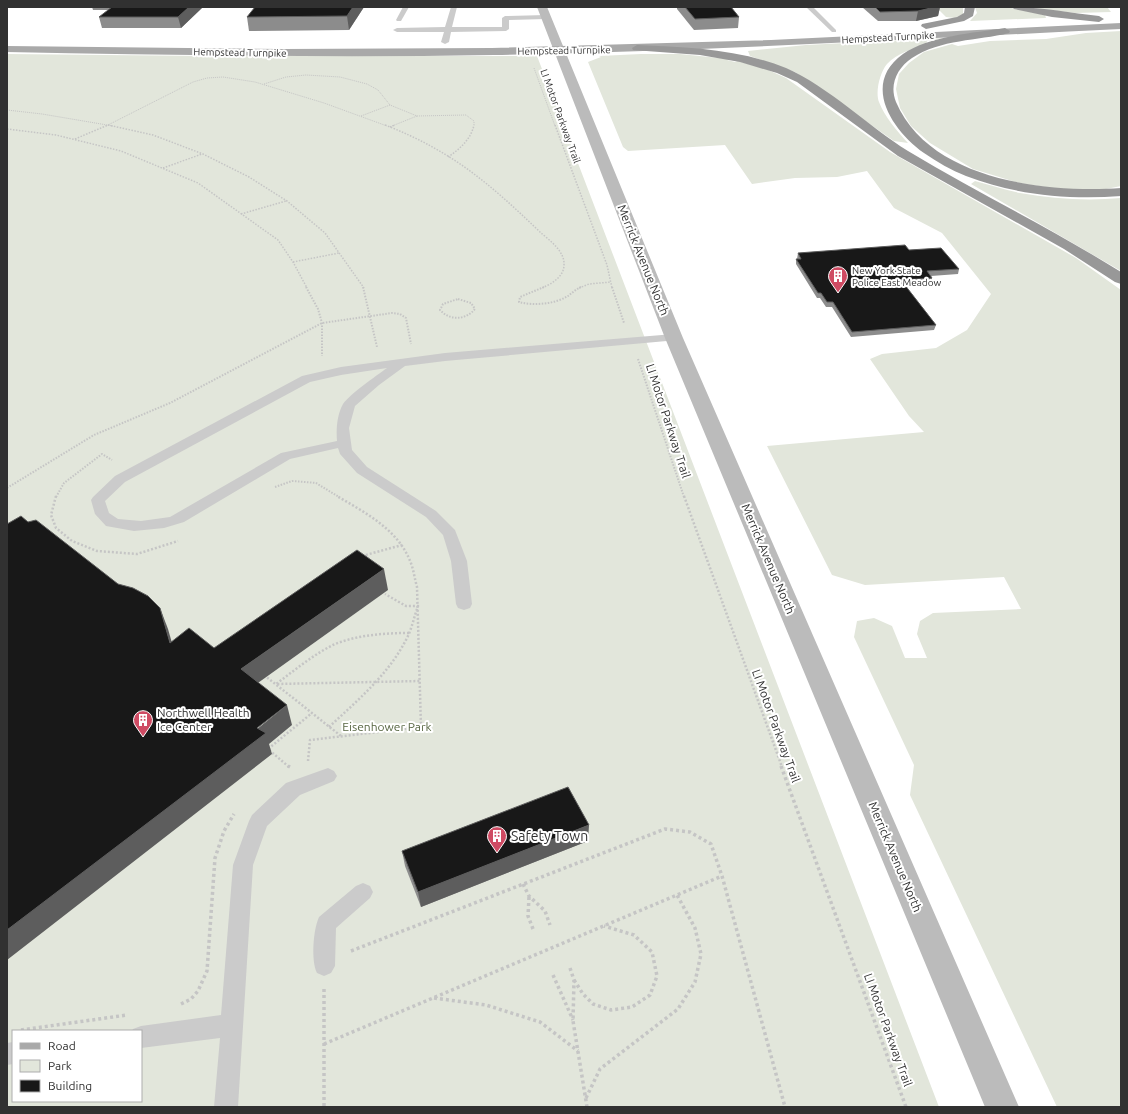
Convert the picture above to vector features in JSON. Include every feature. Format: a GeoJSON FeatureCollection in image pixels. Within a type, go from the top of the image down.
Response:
{"type":"FeatureCollection","features":[{"type":"Feature","properties":{"kind":"highway"},"geometry":{"type":"LineString","coordinates":[[926,26],[960,19],[969,14],[970,7]]}},
{"type":"Feature","properties":{"kind":"highway"},"geometry":{"type":"LineString","coordinates":[[1017,7],[1052,14],[1099,19]]}},
{"type":"Feature","properties":{"kind":"highway"},"geometry":{"type":"LineString","coordinates":[[1005,31],[932,45],[913,53],[899,62],[889,77],[887,90],[893,112],[897,118],[905,129],[926,148],[955,165],[986,178],[1052,192],[1082,194],[1121,192]]}},
{"type":"Feature","properties":{"kind":"highway"},"geometry":{"type":"LineString","coordinates":[[637,48],[693,51],[728,55],[764,64],[789,74],[801,80],[903,153],[1069,246],[1121,279]]}},
{"type":"Feature","properties":{"kind":"main road","name":"Merrick Avenue North"},"geometry":{"type":"LineString","coordinates":[[542,7],[674,338],[1002,1107]]}},
{"type":"Feature","properties":{"kind":"main road","name":"Hempstead Turnpike"},"geometry":{"type":"LineString","coordinates":[[7,49],[316,52],[557,45],[926,26],[1099,19],[1118,22]]}},
{"type":"Feature","properties":{"kind":"main road","name":"Hempstead Turnpike"},"geometry":{"type":"LineString","coordinates":[[333,42],[444,42],[637,48],[1005,31],[1118,22]]}},
{"type":"Feature","properties":{"kind":"lane"},"geometry":{"type":"LineString","coordinates":[[406,7],[397,28],[448,30],[506,29],[504,18],[546,17]]}},
{"type":"Feature","properties":{"kind":"lane"},"geometry":{"type":"LineString","coordinates":[[444,42],[454,7]]}},
{"type":"Feature","properties":{"kind":"lane"},"geometry":{"type":"LineString","coordinates":[[809,7],[834,31]]}},
{"type":"Feature","properties":{"kind":"lane"},"geometry":{"type":"LineString","coordinates":[[344,443],[286,456],[179,519],[161,525],[143,527],[126,526],[109,522],[100,511],[98,500],[120,479],[306,379],[341,371],[445,357],[674,338]]}},
{"type":"Feature","properties":{"kind":"lane"},"geometry":{"type":"LineString","coordinates":[[404,363],[375,382],[349,405],[342,428],[345,451],[362,470],[430,514],[450,533],[459,560],[464,604]]}},
{"type":"Feature","properties":{"kind":"lane"},"geometry":{"type":"LineString","coordinates":[[226,1107],[244,865],[259,822],[293,789],[328,776]]}},
{"type":"Feature","properties":{"kind":"lane"},"geometry":{"type":"LineString","coordinates":[[324,966],[326,924],[363,892]]}},
{"type":"Feature","properties":{"kind":"lane"},"geometry":{"type":"LineString","coordinates":[[142,1037],[232,1025]]}},
{"type":"Feature","properties":{"kind":"path","name":"LI Motor Parkway Trail"},"geometry":{"type":"LineString","coordinates":[[534,66],[607,265],[622,316]]}},
{"type":"Feature","properties":{"kind":"path"},"geometry":{"type":"LineString","coordinates":[[263,85],[286,77],[306,75],[340,77],[367,84],[378,90],[390,105],[417,116]]}},
{"type":"Feature","properties":{"kind":"path"},"geometry":{"type":"LineString","coordinates":[[74,139],[108,125],[193,82],[203,79],[222,77],[248,80],[361,116],[390,127],[437,149],[470,171],[519,210],[558,249],[564,260],[564,271],[556,280],[543,288],[520,297],[519,302],[530,304],[549,302],[567,296],[574,289],[584,285],[611,282]]}},
{"type":"Feature","properties":{"kind":"path"},"geometry":{"type":"LineString","coordinates":[[361,116],[390,105]]}},
{"type":"Feature","properties":{"kind":"path"},"geometry":{"type":"LineString","coordinates":[[7,110],[108,125],[152,135],[203,154],[249,176],[287,201],[325,233],[364,288],[378,353]]}},
{"type":"Feature","properties":{"kind":"path"},"geometry":{"type":"LineString","coordinates":[[390,127],[417,116],[466,115],[474,121],[474,128],[467,140],[448,157]]}},
{"type":"Feature","properties":{"kind":"path"},"geometry":{"type":"LineString","coordinates":[[7,129],[56,135],[74,139],[121,151],[163,168],[198,183],[278,240],[293,262],[318,309],[322,322],[322,359]]}},
{"type":"Feature","properties":{"kind":"path"},"geometry":{"type":"LineString","coordinates":[[163,168],[203,154]]}},
{"type":"Feature","properties":{"kind":"path"},"geometry":{"type":"LineString","coordinates":[[241,214],[287,201]]}},
{"type":"Feature","properties":{"kind":"path"},"geometry":{"type":"LineString","coordinates":[[293,262],[339,253]]}},
{"type":"Feature","properties":{"kind":"path"},"geometry":{"type":"LineString","coordinates":[[458,299],[469,301],[475,306],[475,309],[466,316],[449,316],[445,315],[440,310],[443,304],[447,302],[458,299]]}},
{"type":"Feature","properties":{"kind":"path"},"geometry":{"type":"LineString","coordinates":[[7,488],[94,435],[170,403],[322,322],[370,315],[392,313],[400,314],[406,318],[412,347]]}},
{"type":"Feature","properties":{"kind":"path","name":"LI Motor Parkway Trail"},"geometry":{"type":"LineString","coordinates":[[638,356],[694,526],[906,1107]]}},
{"type":"Feature","properties":{"kind":"path"},"geometry":{"type":"LineString","coordinates":[[115,462],[102,454],[64,483],[56,494],[51,515],[56,528],[72,541],[97,551],[137,554],[174,543],[181,539]]}},
{"type":"Feature","properties":{"kind":"path"},"geometry":{"type":"LineString","coordinates":[[270,489],[292,481],[316,483],[384,525],[402,545],[412,565],[417,587],[421,727],[310,740],[308,762],[303,764]]}},
{"type":"Feature","properties":{"kind":"path"},"geometry":{"type":"LineString","coordinates":[[359,557],[402,545]]}},
{"type":"Feature","properties":{"kind":"path"},"geometry":{"type":"LineString","coordinates":[[385,594],[406,606],[418,606]]}},
{"type":"Feature","properties":{"kind":"path"},"geometry":{"type":"LineString","coordinates":[[329,727],[376,682],[388,668],[407,638],[418,606]]}},
{"type":"Feature","properties":{"kind":"path"},"geometry":{"type":"LineString","coordinates":[[276,684],[318,654],[344,641],[390,633],[409,633]]}},
{"type":"Feature","properties":{"kind":"path"},"geometry":{"type":"LineString","coordinates":[[258,670],[341,736]]}},
{"type":"Feature","properties":{"kind":"path"},"geometry":{"type":"LineString","coordinates":[[276,684],[420,680]]}},
{"type":"Feature","properties":{"kind":"path"},"geometry":{"type":"LineString","coordinates":[[286,771],[292,768],[268,749],[312,713]]}},
{"type":"Feature","properties":{"kind":"path"},"geometry":{"type":"LineString","coordinates":[[177,1006],[191,1000],[204,986],[207,971],[215,858],[224,831],[238,808]]}},
{"type":"Feature","properties":{"kind":"path"},"geometry":{"type":"LineString","coordinates":[[324,1107],[324,966],[338,957],[664,829],[690,832],[711,844],[722,876],[785,1107]]}},
{"type":"Feature","properties":{"kind":"path"},"geometry":{"type":"LineString","coordinates":[[324,1044],[722,876]]}},
{"type":"Feature","properties":{"kind":"path"},"geometry":{"type":"LineString","coordinates":[[523,884],[529,896],[545,911],[550,925]]}},
{"type":"Feature","properties":{"kind":"path"},"geometry":{"type":"LineString","coordinates":[[586,1098],[600,1069],[678,1010],[695,982],[701,954],[695,928],[677,894]]}},
{"type":"Feature","properties":{"kind":"path"},"geometry":{"type":"LineString","coordinates":[[529,896],[528,916],[533,929]]}},
{"type":"Feature","properties":{"kind":"path"},"geometry":{"type":"LineString","coordinates":[[570,968],[574,980],[592,1004],[611,1010],[632,1007],[650,994],[657,976],[652,952],[634,935],[604,926]]}},
{"type":"Feature","properties":{"kind":"path"},"geometry":{"type":"LineString","coordinates":[[553,975],[573,1021]]}},
{"type":"Feature","properties":{"kind":"path"},"geometry":{"type":"LineString","coordinates":[[574,980],[573,1021],[587,1107]]}},
{"type":"Feature","properties":{"kind":"path"},"geometry":{"type":"LineString","coordinates":[[433,998],[486,1005],[540,1022],[578,1051]]}},
{"type":"Feature","properties":{"kind":"path"},"geometry":{"type":"LineString","coordinates":[[15,1030],[132,1014]]}},
{"type":"Feature","properties":{"kind":"green space"},"geometry":{"type":"Polygon","coordinates":[[[936,7],[963,7],[963,14],[955,18],[946,17],[936,7]]]}},
{"type":"Feature","properties":{"kind":"green space"},"geometry":{"type":"Polygon","coordinates":[[[975,7],[1007,7],[1045,15],[1046,18],[970,21],[977,13],[975,7]]]}},
{"type":"Feature","properties":{"kind":"green space"},"geometry":{"type":"Polygon","coordinates":[[[1024,7],[1107,7],[1111,12],[1075,13],[1024,7]]]}},
{"type":"Feature","properties":{"kind":"green space"},"geometry":{"type":"Polygon","coordinates":[[[1121,31],[1121,186],[1101,190],[1058,189],[1019,183],[973,169],[930,143],[911,126],[900,108],[896,89],[899,74],[909,63],[924,52],[952,44],[958,46],[990,41],[1046,39],[1086,33],[1121,31]]]}},
{"type":"Feature","properties":{"kind":"green space"},"geometry":{"type":"Polygon","coordinates":[[[946,38],[927,41],[926,44],[895,57],[884,68],[880,77],[878,98],[881,107],[896,129],[908,143],[894,141],[795,72],[750,56],[748,51],[806,45],[946,38]]]}},
{"type":"Feature","properties":{"kind":"green space","name":"Eisenhower Park"},"geometry":{"type":"Polygon","coordinates":[[[7,54],[203,56],[537,56],[939,1107],[7,1107],[7,54]]]}},
{"type":"Feature","properties":{"kind":"green space"},"geometry":{"type":"Polygon","coordinates":[[[680,54],[729,59],[727,60],[735,62],[738,61],[766,69],[786,78],[890,152],[1076,258],[1121,290],[1121,1107],[1057,1107],[910,795],[914,765],[854,637],[857,621],[874,618],[892,626],[905,658],[927,658],[917,634],[920,621],[933,613],[1021,609],[1004,577],[865,585],[832,575],[767,446],[924,432],[909,416],[870,359],[882,354],[936,348],[967,330],[991,294],[942,233],[894,208],[867,171],[837,177],[795,178],[752,184],[725,145],[628,151],[623,147],[588,62],[601,57],[599,56],[680,54]]]}},
{"type":"Feature","properties":{"kind":"green space"},"geometry":{"type":"Polygon","coordinates":[[[975,181],[1014,192],[1045,197],[1070,199],[1121,198],[1121,271],[971,184],[975,181]]]}},
{"type":"Feature","properties":{"kind":"building"},"geometry":{"type":"Polygon","coordinates":[[[112,7],[189,7],[178,17],[99,17],[112,7]]]}},
{"type":"Feature","properties":{"kind":"building"},"geometry":{"type":"Polygon","coordinates":[[[255,7],[353,7],[347,16],[247,17],[255,7]]]}},
{"type":"Feature","properties":{"kind":"building"},"geometry":{"type":"Polygon","coordinates":[[[685,7],[731,7],[739,17],[695,19],[685,7]]]}},
{"type":"Feature","properties":{"kind":"building"},"geometry":{"type":"Polygon","coordinates":[[[875,7],[935,7],[918,11],[880,12],[875,7]]]}},
{"type":"Feature","properties":{"kind":"building","name":"New York State Police East Meadow"},"geometry":{"type":"Polygon","coordinates":[[[905,245],[909,250],[941,248],[959,269],[927,271],[932,278],[901,280],[936,325],[852,332],[833,302],[827,302],[821,293],[818,293],[796,259],[801,259],[798,253],[905,245]]]}},
{"type":"Feature","properties":{"kind":"building","name":"Northwell Health Ice Center"},"geometry":{"type":"Polygon","coordinates":[[[21,516],[28,522],[36,520],[118,584],[133,588],[148,596],[160,608],[170,643],[189,628],[214,648],[357,550],[384,569],[241,669],[287,705],[257,728],[266,733],[7,930],[7,524],[21,516]]]}},
{"type":"Feature","properties":{"kind":"building","name":"Safety Town"},"geometry":{"type":"Polygon","coordinates":[[[568,787],[589,825],[418,892],[402,851],[568,787]]]}},
{"type":"Feature","properties":{"kind":"place","name":"New York State Police East Meadow"},"geometry":{"type":"Point","coordinates":[838,293]}},
{"type":"Feature","properties":{"kind":"place","name":"Northwell Health Ice Center"},"geometry":{"type":"Point","coordinates":[143,737]}},
{"type":"Feature","properties":{"kind":"place","name":"Safety Town"},"geometry":{"type":"Point","coordinates":[497,853]}}]}
